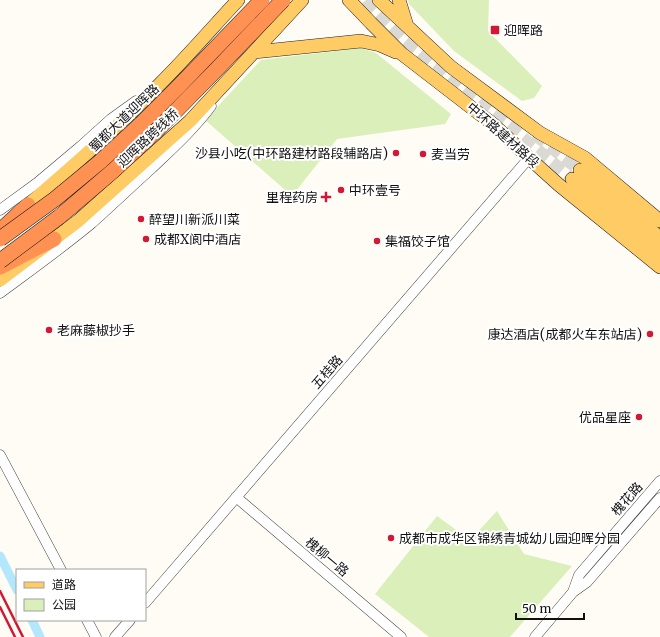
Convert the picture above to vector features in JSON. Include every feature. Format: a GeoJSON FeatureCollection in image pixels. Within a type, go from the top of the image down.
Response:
{"type":"FeatureCollection","features":[{"type":"Feature","properties":{"kind":"highway","name":"迎晖路跨线桥"},"geometry":{"type":"LineString","coordinates":[[0,239],[55,199],[101,161],[179,86],[262,0]]}},
{"type":"Feature","properties":{"kind":"highway","name":"迎晖路跨线桥"},"geometry":{"type":"LineString","coordinates":[[0,261],[58,217],[113,171],[156,132],[283,0]]}},
{"type":"Feature","properties":{"kind":"highway"},"geometry":{"type":"LineString","coordinates":[[0,231],[28,205]]}},
{"type":"Feature","properties":{"kind":"highway"},"geometry":{"type":"LineString","coordinates":[[0,267],[54,239]]}},
{"type":"Feature","properties":{"kind":"main road","name":"蜀都大道迎晖路"},"geometry":{"type":"LineString","coordinates":[[0,226],[49,187],[159,85],[238,0]]}},
{"type":"Feature","properties":{"kind":"main road"},"geometry":{"type":"LineString","coordinates":[[0,280],[78,221],[190,121],[302,0]]}},
{"type":"Feature","properties":{"kind":"main road","name":"中环路建材路段"},"geometry":{"type":"LineString","coordinates":[[349,0],[402,54],[494,125],[565,190],[660,267]]}},
{"type":"Feature","properties":{"kind":"main road","name":"中环路建材路段"},"geometry":{"type":"LineString","coordinates":[[379,0],[451,67],[540,133],[585,158],[660,221]]}},
{"type":"Feature","properties":{"kind":"main road"},"geometry":{"type":"LineString","coordinates":[[399,0],[406,26]]}},
{"type":"Feature","properties":{"kind":"main road"},"geometry":{"type":"LineString","coordinates":[[254,52],[361,41],[402,54]]}},
{"type":"Feature","properties":{"kind":"main road"},"geometry":{"type":"LineString","coordinates":[[660,238],[576,175],[660,253]]}},
{"type":"Feature","properties":{"kind":"street"},"geometry":{"type":"LineString","coordinates":[[0,293],[91,224],[128,191],[202,118],[235,73],[240,60],[239,52],[232,42],[222,36],[212,36],[201,41]]}},
{"type":"Feature","properties":{"kind":"street"},"geometry":{"type":"LineString","coordinates":[[0,210],[37,183],[82,146],[111,119],[159,85]]}},
{"type":"Feature","properties":{"kind":"street","name":"五桂路"},"geometry":{"type":"LineString","coordinates":[[146,602],[529,158]]}},
{"type":"Feature","properties":{"kind":"street"},"geometry":{"type":"LineString","coordinates":[[0,455],[60,569]]}},
{"type":"Feature","properties":{"kind":"street","name":"槐花路"},"geometry":{"type":"LineString","coordinates":[[573,592],[579,575],[660,481]]}},
{"type":"Feature","properties":{"kind":"street","name":"槐柳一路"},"geometry":{"type":"LineString","coordinates":[[236,497],[401,637]]}},
{"type":"Feature","properties":{"kind":"street","name":"槐花路"},"geometry":{"type":"LineString","coordinates":[[535,637],[573,592],[587,582],[660,498]]}},
{"type":"Feature","properties":{"kind":"street"},"geometry":{"type":"LineString","coordinates":[[88,621],[96,637]]}},
{"type":"Feature","properties":{"kind":"street"},"geometry":{"type":"LineString","coordinates":[[115,637],[129,621]]}},
{"type":"Feature","properties":{"kind":"green space"},"geometry":{"type":"Polygon","coordinates":[[[408,0],[489,0],[488,31],[542,86],[534,98],[522,101],[454,51],[409,4],[408,0]]]}},
{"type":"Feature","properties":{"kind":"green space"},"geometry":{"type":"Polygon","coordinates":[[[361,48],[376,53],[451,114],[445,124],[337,139],[292,196],[205,120],[261,60],[361,48]]]}},
{"type":"Feature","properties":{"kind":"green space"},"geometry":{"type":"Polygon","coordinates":[[[497,511],[524,554],[572,566],[510,637],[429,637],[375,594],[437,516],[470,540],[497,511]]]}},
{"type":"Feature","properties":{"kind":"waterway"},"geometry":{"type":"LineString","coordinates":[[0,556],[16,588]]}},
{"type":"Feature","properties":{"kind":"waterway"},"geometry":{"type":"LineString","coordinates":[[32,621],[40,637]]}},
{"type":"Feature","properties":{"kind":"tunnel"},"geometry":{"type":"LineString","coordinates":[[366,0],[405,40],[572,179]]}},
{"type":"Feature","properties":{"kind":"tunnel"},"geometry":{"type":"LineString","coordinates":[[535,134],[580,170]]}},
{"type":"Feature","properties":{"kind":"railway"},"geometry":{"type":"LineString","coordinates":[[0,591],[23,637]]}},
{"type":"Feature","properties":{"kind":"railway"},"geometry":{"type":"LineString","coordinates":[[0,607],[15,637]]}},
{"type":"Feature","properties":{"kind":"place","name":"迎晖路"},"geometry":{"type":"Point","coordinates":[495,30]}},
{"type":"Feature","properties":{"kind":"place","name":"沙县小吃(中环路建材路段辅路店)"},"geometry":{"type":"Point","coordinates":[396,153]}},
{"type":"Feature","properties":{"kind":"place","name":"麦当劳"},"geometry":{"type":"Point","coordinates":[423,154]}},
{"type":"Feature","properties":{"kind":"place","name":"中环壹号"},"geometry":{"type":"Point","coordinates":[341,190]}},
{"type":"Feature","properties":{"kind":"place","name":"里程药房"},"geometry":{"type":"Point","coordinates":[326,197]}},
{"type":"Feature","properties":{"kind":"place","name":"醉望川新派川菜"},"geometry":{"type":"Point","coordinates":[141,219]}},
{"type":"Feature","properties":{"kind":"place","name":"成都X阆中酒店"},"geometry":{"type":"Point","coordinates":[146,239]}},
{"type":"Feature","properties":{"kind":"place","name":"集福饺子馆"},"geometry":{"type":"Point","coordinates":[377,241]}},
{"type":"Feature","properties":{"kind":"place","name":"老麻藤椒抄手"},"geometry":{"type":"Point","coordinates":[49,330]}},
{"type":"Feature","properties":{"kind":"place","name":"康达酒店(成都火车东站店)"},"geometry":{"type":"Point","coordinates":[650,334]}},
{"type":"Feature","properties":{"kind":"place","name":"优品星座"},"geometry":{"type":"Point","coordinates":[639,417]}},
{"type":"Feature","properties":{"kind":"place","name":"成都市成华区锦绣青城幼儿园迎晖分园"},"geometry":{"type":"Point","coordinates":[391,538]}}]}
